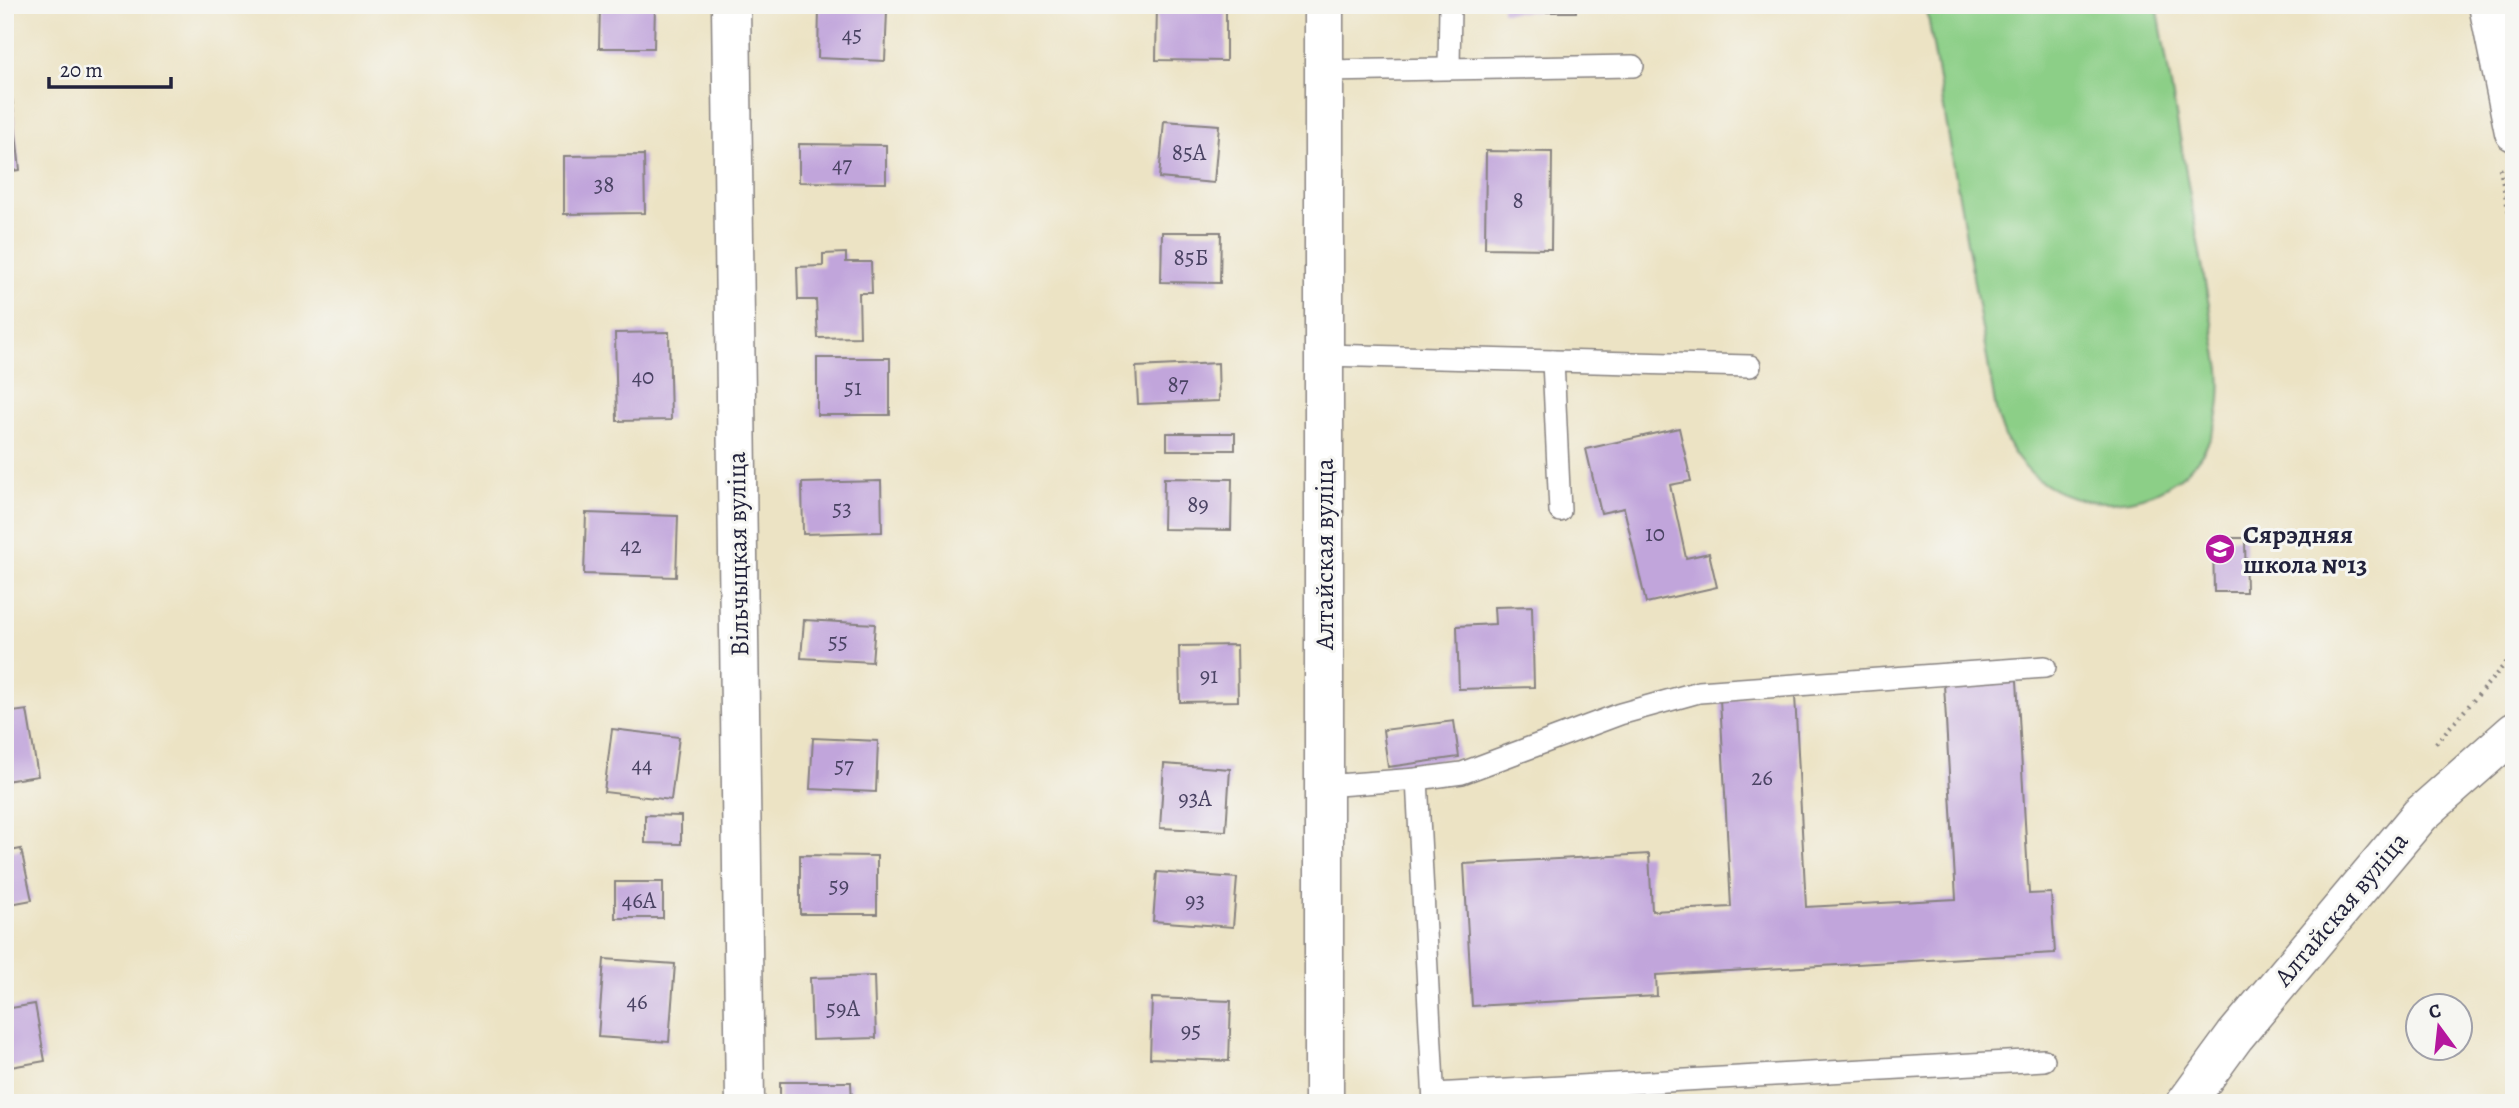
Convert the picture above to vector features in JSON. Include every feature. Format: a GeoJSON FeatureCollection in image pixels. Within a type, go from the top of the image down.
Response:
{"type":"FeatureCollection","features":[{"type":"Feature","properties":{"kind":"main road","name":"Вільчыцкая вуліца"},"geometry":{"type":"LineString","coordinates":[[731,5],[745,1103]]}},
{"type":"Feature","properties":{"kind":"main road","name":"Алтайская вуліца"},"geometry":{"type":"LineString","coordinates":[[1324,5],[1324,1103]]}},
{"type":"Feature","properties":{"kind":"main road"},"geometry":{"type":"LineString","coordinates":[[2488,5],[2514,132]]}},
{"type":"Feature","properties":{"kind":"main road","name":"Алтайская вуліца"},"geometry":{"type":"LineString","coordinates":[[2186,1103],[2235,1036],[2420,815],[2514,732]]}},
{"type":"Feature","properties":{"kind":"lane"},"geometry":{"type":"LineString","coordinates":[[1450,5],[1450,68]]}},
{"type":"Feature","properties":{"kind":"lane"},"geometry":{"type":"LineString","coordinates":[[1324,71],[1633,66]]}},
{"type":"Feature","properties":{"kind":"lane"},"geometry":{"type":"LineString","coordinates":[[1324,355],[1750,366]]}},
{"type":"Feature","properties":{"kind":"lane"},"geometry":{"type":"LineString","coordinates":[[1553,361],[1560,511]]}},
{"type":"Feature","properties":{"kind":"lane"},"geometry":{"type":"LineString","coordinates":[[1324,786],[1462,773],[1620,714],[1699,692],[2045,667]]}},
{"type":"Feature","properties":{"kind":"lane"},"geometry":{"type":"LineString","coordinates":[[1417,779],[1434,1098],[2044,1060]]}},
{"type":"Feature","properties":{"kind":"green space"},"geometry":{"type":"Polygon","coordinates":[[[1926,5],[2157,5],[2221,379],[2217,419],[2211,438],[2189,470],[2167,486],[2142,497],[2115,502],[2087,500],[2061,493],[2038,479],[2018,459],[2007,442],[1996,410],[1926,5]]]}},
{"type":"Feature","properties":{"kind":"building"},"geometry":{"type":"Polygon","coordinates":[[[600,5],[655,5],[654,48],[599,48],[600,5]]]}},
{"type":"Feature","properties":{"kind":"building"},"geometry":{"type":"Polygon","coordinates":[[[1157,5],[1226,5],[1226,61],[1156,60],[1157,5]]]}},
{"type":"Feature","properties":{"kind":"building"},"geometry":{"type":"Polygon","coordinates":[[[1502,5],[1576,5],[1576,12],[1502,12],[1502,5]]]}},
{"type":"Feature","properties":{"kind":"building"},"geometry":{"type":"Polygon","coordinates":[[[819,8],[887,11],[885,61],[818,58],[819,8]]]}},
{"type":"Feature","properties":{"kind":"building"},"geometry":{"type":"Polygon","coordinates":[[[12,98],[20,170],[5,172],[5,99],[12,98]]]}},
{"type":"Feature","properties":{"kind":"building"},"geometry":{"type":"Polygon","coordinates":[[[1164,121],[1219,125],[1214,183],[1159,178],[1164,121]]]}},
{"type":"Feature","properties":{"kind":"building"},"geometry":{"type":"Polygon","coordinates":[[[799,144],[886,145],[886,183],[799,182],[799,144]]]}},
{"type":"Feature","properties":{"kind":"building"},"geometry":{"type":"Polygon","coordinates":[[[1486,151],[1552,152],[1551,249],[1485,248],[1486,151]]]}},
{"type":"Feature","properties":{"kind":"building"},"geometry":{"type":"Polygon","coordinates":[[[644,155],[645,213],[564,214],[564,156],[644,155]]]}},
{"type":"Feature","properties":{"kind":"building"},"geometry":{"type":"Polygon","coordinates":[[[1162,232],[1221,232],[1220,283],[1161,282],[1162,232]]]}},
{"type":"Feature","properties":{"kind":"building"},"geometry":{"type":"Polygon","coordinates":[[[846,253],[846,262],[871,262],[872,293],[859,293],[860,337],[818,338],[816,300],[798,300],[797,267],[823,266],[823,254],[846,253]]]}},
{"type":"Feature","properties":{"kind":"building"},"geometry":{"type":"Polygon","coordinates":[[[669,332],[671,420],[617,421],[615,333],[669,332]]]}},
{"type":"Feature","properties":{"kind":"building"},"geometry":{"type":"Polygon","coordinates":[[[817,358],[890,358],[890,415],[817,415],[817,358]]]}},
{"type":"Feature","properties":{"kind":"building"},"geometry":{"type":"Polygon","coordinates":[[[1218,363],[1219,401],[1138,404],[1136,367],[1218,363]]]}},
{"type":"Feature","properties":{"kind":"building"},"geometry":{"type":"Polygon","coordinates":[[[1679,428],[1691,481],[1670,485],[1686,558],[1709,553],[1717,587],[1646,603],[1624,508],[1601,513],[1586,449],[1679,428]]]}},
{"type":"Feature","properties":{"kind":"building"},"geometry":{"type":"Polygon","coordinates":[[[1167,433],[1235,433],[1235,450],[1167,450],[1167,433]]]}},
{"type":"Feature","properties":{"kind":"building"},"geometry":{"type":"Polygon","coordinates":[[[1164,478],[1232,479],[1231,530],[1163,529],[1164,478]]]}},
{"type":"Feature","properties":{"kind":"building"},"geometry":{"type":"Polygon","coordinates":[[[881,481],[882,532],[803,534],[802,483],[881,481]]]}},
{"type":"Feature","properties":{"kind":"building"},"geometry":{"type":"Polygon","coordinates":[[[586,513],[678,516],[676,577],[584,574],[586,513]]]}},
{"type":"Feature","properties":{"kind":"building"},"geometry":{"type":"Polygon","coordinates":[[[2213,538],[2245,538],[2246,592],[2214,592],[2213,538]]]}},
{"type":"Feature","properties":{"kind":"building"},"geometry":{"type":"Polygon","coordinates":[[[1532,606],[1534,687],[1459,689],[1457,626],[1495,624],[1494,607],[1532,606]]]}},
{"type":"Feature","properties":{"kind":"building"},"geometry":{"type":"Polygon","coordinates":[[[804,620],[875,624],[872,662],[801,658],[804,620]]]}},
{"type":"Feature","properties":{"kind":"building"},"geometry":{"type":"Polygon","coordinates":[[[1237,645],[1238,701],[1180,702],[1179,646],[1237,645]]]}},
{"type":"Feature","properties":{"kind":"building"},"geometry":{"type":"Polygon","coordinates":[[[2017,680],[2029,894],[2051,893],[2055,953],[1656,975],[1657,996],[1472,1006],[1464,864],[1649,854],[1652,911],[1731,907],[1720,699],[1795,695],[1806,907],[1956,899],[1944,684],[2017,680]]]}},
{"type":"Feature","properties":{"kind":"building"},"geometry":{"type":"Polygon","coordinates":[[[27,710],[38,776],[5,781],[5,713],[27,710]]]}},
{"type":"Feature","properties":{"kind":"building"},"geometry":{"type":"Polygon","coordinates":[[[1454,721],[1459,757],[1388,767],[1383,730],[1454,721]]]}},
{"type":"Feature","properties":{"kind":"building"},"geometry":{"type":"Polygon","coordinates":[[[612,729],[679,737],[671,800],[604,792],[612,729]]]}},
{"type":"Feature","properties":{"kind":"building"},"geometry":{"type":"Polygon","coordinates":[[[813,738],[878,741],[876,792],[810,789],[813,738]]]}},
{"type":"Feature","properties":{"kind":"building"},"geometry":{"type":"Polygon","coordinates":[[[1164,764],[1230,769],[1226,831],[1160,828],[1164,764]]]}},
{"type":"Feature","properties":{"kind":"building"},"geometry":{"type":"Polygon","coordinates":[[[645,815],[681,816],[681,844],[645,843],[645,815]]]}},
{"type":"Feature","properties":{"kind":"building"},"geometry":{"type":"Polygon","coordinates":[[[21,849],[32,900],[5,905],[5,852],[21,849]]]}},
{"type":"Feature","properties":{"kind":"building"},"geometry":{"type":"Polygon","coordinates":[[[800,855],[877,856],[877,914],[800,914],[800,855]]]}},
{"type":"Feature","properties":{"kind":"building"},"geometry":{"type":"Polygon","coordinates":[[[1157,872],[1237,878],[1233,927],[1153,921],[1157,872]]]}},
{"type":"Feature","properties":{"kind":"building"},"geometry":{"type":"Polygon","coordinates":[[[615,882],[663,882],[663,918],[615,918],[615,882]]]}},
{"type":"Feature","properties":{"kind":"building"},"geometry":{"type":"Polygon","coordinates":[[[604,959],[675,964],[669,1042],[598,1037],[604,959]]]}},
{"type":"Feature","properties":{"kind":"building"},"geometry":{"type":"Polygon","coordinates":[[[874,976],[876,1038],[812,1040],[810,978],[874,976]]]}},
{"type":"Feature","properties":{"kind":"building"},"geometry":{"type":"Polygon","coordinates":[[[1152,998],[1231,1001],[1229,1061],[1150,1058],[1152,998]]]}},
{"type":"Feature","properties":{"kind":"building"},"geometry":{"type":"Polygon","coordinates":[[[35,1004],[45,1061],[5,1068],[5,1009],[35,1004]]]}},
{"type":"Feature","properties":{"kind":"building"},"geometry":{"type":"Polygon","coordinates":[[[780,1082],[851,1082],[852,1103],[780,1103],[780,1082]]]}},
{"type":"Feature","properties":{"kind":"building"},"geometry":{"type":"Polygon","coordinates":[[[1226,1096],[1227,1103],[1180,1103],[1180,1100],[1226,1096]]]}},
{"type":"Feature","properties":{"kind":"place","name":"Сярэдняя школа №13"},"geometry":{"type":"Point","coordinates":[2220,549]}}]}
